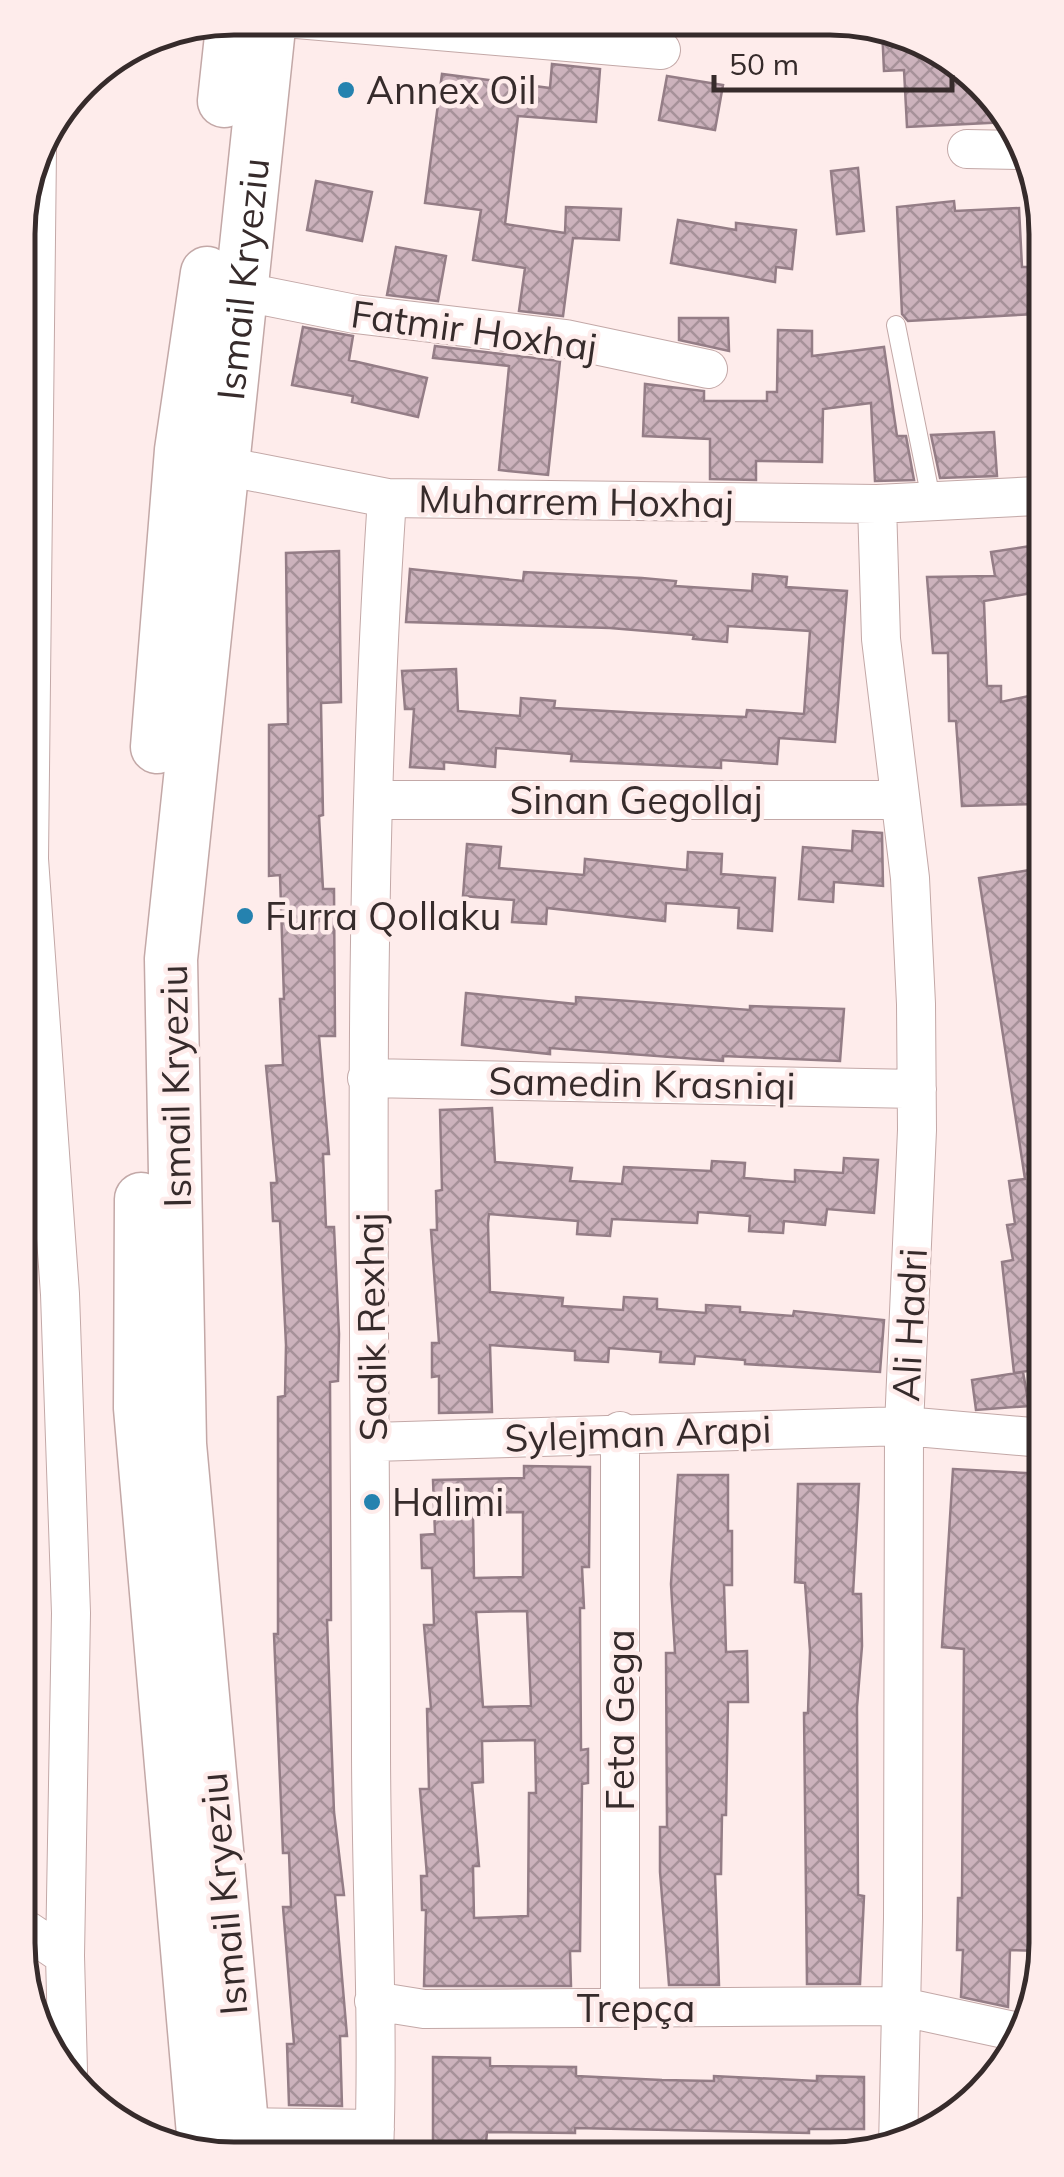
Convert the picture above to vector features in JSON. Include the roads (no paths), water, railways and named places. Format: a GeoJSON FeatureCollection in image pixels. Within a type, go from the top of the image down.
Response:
{"type":"FeatureCollection","features":[{"type":"Feature","properties":{"kind":"main road","name":"Ismail Kryeziu"},"geometry":{"type":"LineString","coordinates":[[230,2142],[140,1408],[142,973],[176,504],[203,316],[231,35]]}},
{"type":"Feature","properties":{"kind":"main road","name":"Ismail Kryeziu"},"geometry":{"type":"LineString","coordinates":[[231,2142],[180,1444],[172,959],[268,35]]}},
{"type":"Feature","properties":{"kind":"street"},"geometry":{"type":"LineString","coordinates":[[484,35],[660,50]]}},
{"type":"Feature","properties":{"kind":"street"},"geometry":{"type":"LineString","coordinates":[[967,149],[1010,150]]}},
{"type":"Feature","properties":{"kind":"street","name":"Fatmir Hoxhaj"},"geometry":{"type":"LineString","coordinates":[[240,291],[355,314],[566,339],[708,369]]}},
{"type":"Feature","properties":{"kind":"street","name":"Muharrem Hoxhaj"},"geometry":{"type":"LineString","coordinates":[[224,466],[387,498],[932,504],[1029,497]]}},
{"type":"Feature","properties":{"kind":"street","name":"Sadik Rexhaj"},"geometry":{"type":"LineString","coordinates":[[375,2142],[367,1078],[373,800],[387,498]]}},
{"type":"Feature","properties":{"kind":"street","name":"Ali Hadri"},"geometry":{"type":"LineString","coordinates":[[877,504],[881,640],[910,878],[916,1089],[904,1426],[903,1918],[898,2129]]}},
{"type":"Feature","properties":{"kind":"street","name":"Sinan Gegollaj"},"geometry":{"type":"LineString","coordinates":[[373,800],[900,800]]}},
{"type":"Feature","properties":{"kind":"street"},"geometry":{"type":"LineString","coordinates":[[35,974],[60,1294],[71,1613],[65,1956],[68,2051]]}},
{"type":"Feature","properties":{"kind":"street","name":"Samedin Krasniqi"},"geometry":{"type":"LineString","coordinates":[[367,1078],[916,1089]]}},
{"type":"Feature","properties":{"kind":"street","name":"Sylejman Arapi"},"geometry":{"type":"LineString","coordinates":[[372,1442],[620,1431],[904,1426],[1029,1437]]}},
{"type":"Feature","properties":{"kind":"street","name":"Feta Gega"},"geometry":{"type":"LineString","coordinates":[[620,1431],[620,2008]]}},
{"type":"Feature","properties":{"kind":"street"},"geometry":{"type":"LineString","coordinates":[[35,1936],[65,1956]]}},
{"type":"Feature","properties":{"kind":"street","name":"Trepça"},"geometry":{"type":"LineString","coordinates":[[374,2002],[424,2008],[898,2006],[1009,2030]]}},
{"type":"Feature","properties":{"kind":"lane"},"geometry":{"type":"LineString","coordinates":[[896,325],[932,504]]}},
{"type":"Feature","properties":{"kind":"place","name":"Annex Oil"},"geometry":{"type":"Point","coordinates":[346,90]}},
{"type":"Feature","properties":{"kind":"place","name":"Furra Qollaku"},"geometry":{"type":"Point","coordinates":[245,916]}},
{"type":"Feature","properties":{"kind":"place","name":"Halimi"},"geometry":{"type":"Point","coordinates":[372,1502]}}]}
